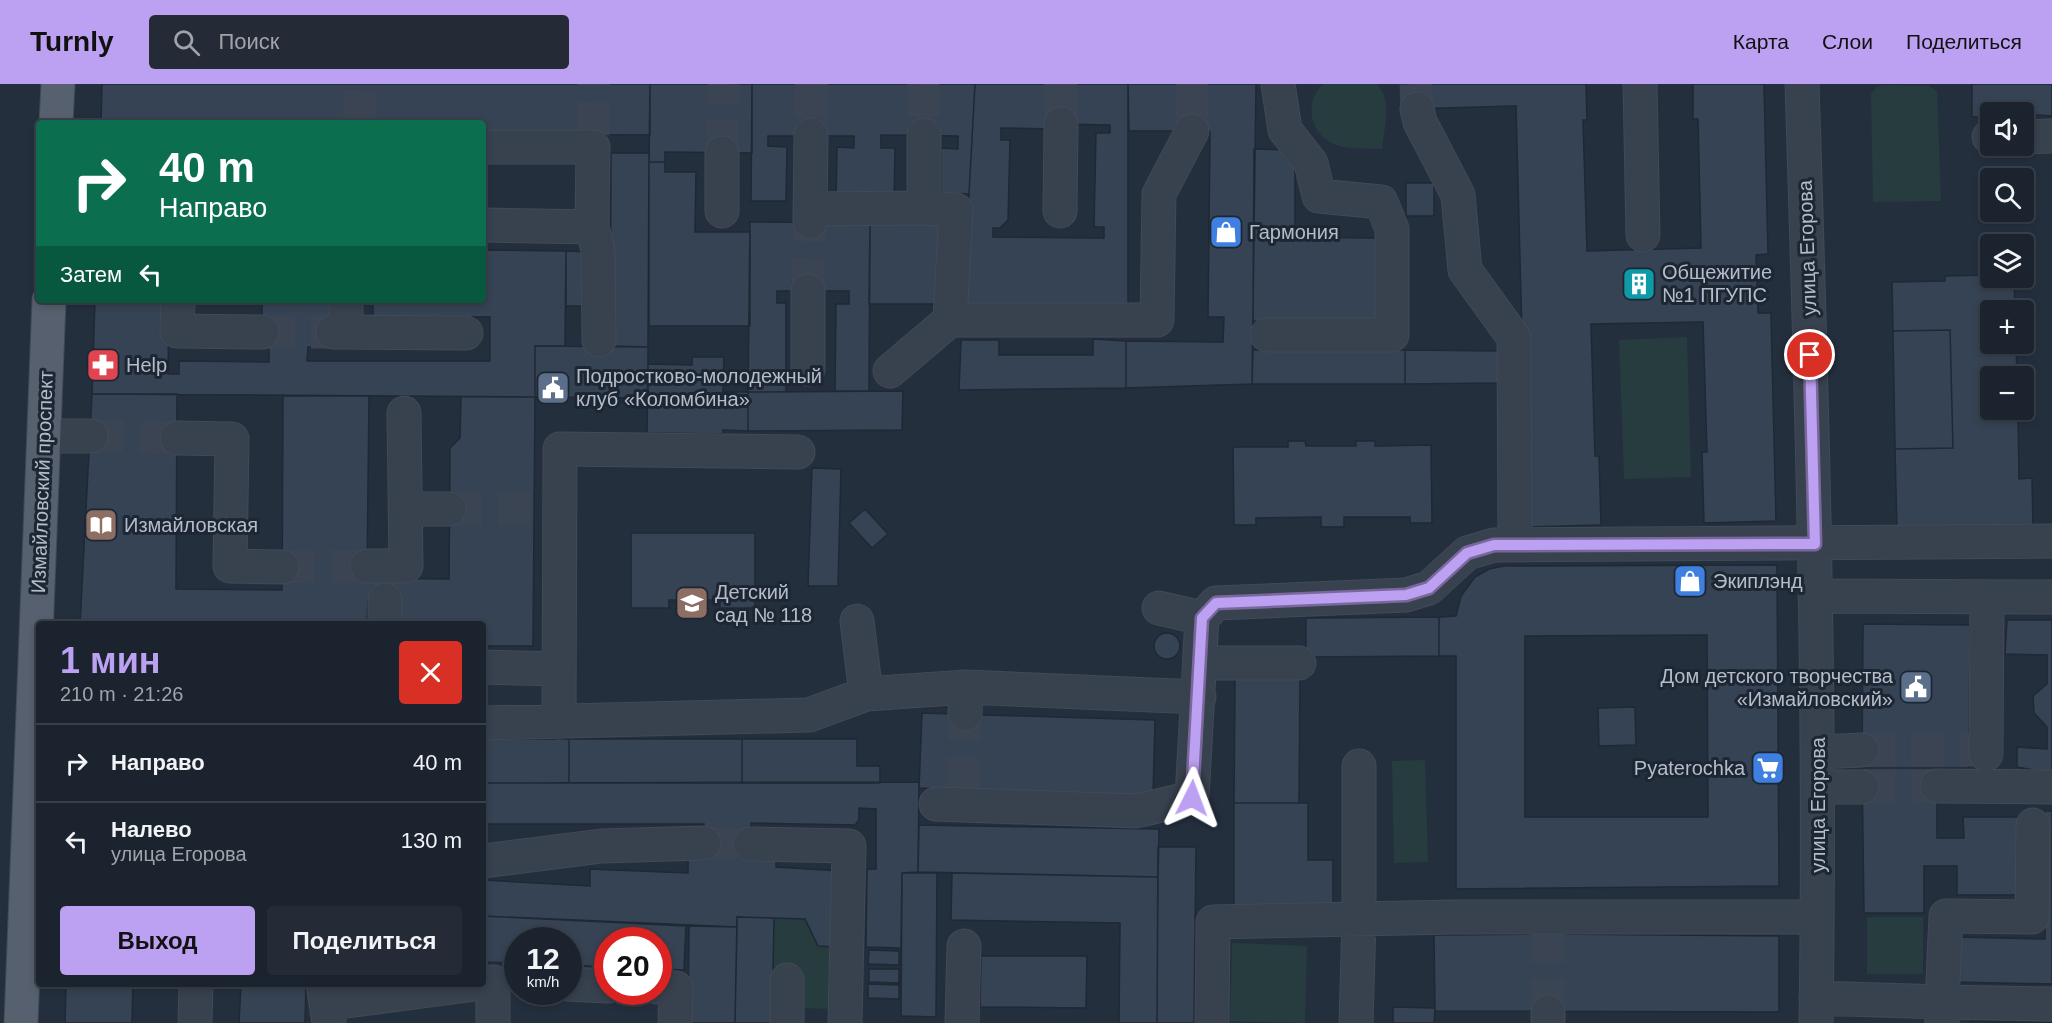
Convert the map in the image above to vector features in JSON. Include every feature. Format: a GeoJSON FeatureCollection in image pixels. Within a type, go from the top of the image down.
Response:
{"type":"FeatureCollection","features":[{"type":"Feature","properties":{"kind":"main road"},"geometry":{"type":"LineString","coordinates":[[56,120],[58,84]]}},
{"type":"Feature","properties":{"kind":"main road","name":"Измайловский проспект"},"geometry":{"type":"LineString","coordinates":[[38,621],[49,303]]}},
{"type":"Feature","properties":{"kind":"main road","name":"Измайловский проспект"},"geometry":{"type":"LineString","coordinates":[[21,1023],[32,916],[36,713]]}},
{"type":"Feature","properties":{"kind":"street"},"geometry":{"type":"LineString","coordinates":[[1267,335],[1392,335],[1392,229],[1381,202],[1318,196],[1311,163],[1285,130],[1278,84]]}},
{"type":"Feature","properties":{"kind":"street"},"geometry":{"type":"LineString","coordinates":[[1640,84],[1643,235]]}},
{"type":"Feature","properties":{"kind":"street","name":"улица Егорова"},"geometry":{"type":"LineString","coordinates":[[1802,84],[1816,596],[1818,752],[1816,1010]]}},
{"type":"Feature","properties":{"kind":"street"},"geometry":{"type":"LineString","coordinates":[[1417,109],[1420,122],[1458,195],[1465,270],[1514,338],[1515,544]]}},
{"type":"Feature","properties":{"kind":"street"},"geometry":{"type":"LineString","coordinates":[[1060,211],[1061,124]]}},
{"type":"Feature","properties":{"kind":"street"},"geometry":{"type":"LineString","coordinates":[[890,371],[950,320],[1157,320],[1160,194],[1192,131]]}},
{"type":"Feature","properties":{"kind":"street"},"geometry":{"type":"LineString","coordinates":[[812,135],[810,216],[924,208],[956,210],[950,320]]}},
{"type":"Feature","properties":{"kind":"street"},"geometry":{"type":"LineString","coordinates":[[924,135],[924,208]]}},
{"type":"Feature","properties":{"kind":"street"},"geometry":{"type":"LineString","coordinates":[[2034,137],[2052,136]]}},
{"type":"Feature","properties":{"kind":"street"},"geometry":{"type":"LineString","coordinates":[[486,147],[593,141],[592,227],[598,250],[598,340]]}},
{"type":"Feature","properties":{"kind":"street"},"geometry":{"type":"LineString","coordinates":[[722,153],[722,211]]}},
{"type":"Feature","properties":{"kind":"street"},"geometry":{"type":"LineString","coordinates":[[486,225],[592,227]]}},
{"type":"Feature","properties":{"kind":"street"},"geometry":{"type":"LineString","coordinates":[[808,291],[808,369]]}},
{"type":"Feature","properties":{"kind":"street"},"geometry":{"type":"LineString","coordinates":[[178,303],[177,331],[262,332]]}},
{"type":"Feature","properties":{"kind":"street"},"geometry":{"type":"LineString","coordinates":[[345,303],[339,332],[466,333]]}},
{"type":"Feature","properties":{"kind":"street"},"geometry":{"type":"LineString","coordinates":[[381,587],[406,566],[404,413]]}},
{"type":"Feature","properties":{"kind":"street"},"geometry":{"type":"LineString","coordinates":[[44,436],[91,436]]}},
{"type":"Feature","properties":{"kind":"street"},"geometry":{"type":"LineString","coordinates":[[177,438],[232,439],[230,566],[282,567]]}},
{"type":"Feature","properties":{"kind":"street"},"geometry":{"type":"LineString","coordinates":[[559,722],[558,669],[547,509],[560,449],[798,452]]}},
{"type":"Feature","properties":{"kind":"street"},"geometry":{"type":"LineString","coordinates":[[405,509],[449,509]]}},
{"type":"Feature","properties":{"kind":"street"},"geometry":{"type":"LineString","coordinates":[[954,800],[1136,811],[1192,798],[1202,618],[1216,603],[1406,595],[1429,588],[1467,553],[1494,545],[2052,542]]}},
{"type":"Feature","properties":{"kind":"street"},"geometry":{"type":"LineString","coordinates":[[1816,596],[2052,597]]}},
{"type":"Feature","properties":{"kind":"street"},"geometry":{"type":"LineString","coordinates":[[1986,754],[1987,597]]}},
{"type":"Feature","properties":{"kind":"street"},"geometry":{"type":"LineString","coordinates":[[1159,608],[1202,618]]}},
{"type":"Feature","properties":{"kind":"street"},"geometry":{"type":"LineString","coordinates":[[857,621],[866,694]]}},
{"type":"Feature","properties":{"kind":"street"},"geometry":{"type":"LineString","coordinates":[[1200,663],[1299,663]]}},
{"type":"Feature","properties":{"kind":"street"},"geometry":{"type":"LineString","coordinates":[[486,667],[558,669]]}},
{"type":"Feature","properties":{"kind":"street"},"geometry":{"type":"LineString","coordinates":[[486,723],[809,715],[866,694],[966,700],[1199,697]]}},
{"type":"Feature","properties":{"kind":"street"},"geometry":{"type":"LineString","coordinates":[[1818,752],[1862,750]]}},
{"type":"Feature","properties":{"kind":"street"},"geometry":{"type":"LineString","coordinates":[[1356,1023],[1359,766]]}},
{"type":"Feature","properties":{"kind":"street"},"geometry":{"type":"LineString","coordinates":[[1936,786],[2052,787]]}},
{"type":"Feature","properties":{"kind":"street"},"geometry":{"type":"LineString","coordinates":[[1818,787],[1862,787]]}},
{"type":"Feature","properties":{"kind":"street"},"geometry":{"type":"LineString","coordinates":[[1942,1012],[1946,916],[2032,917],[2033,825]]}},
{"type":"Feature","properties":{"kind":"street"},"geometry":{"type":"LineString","coordinates":[[486,861],[602,846],[704,843]]}},
{"type":"Feature","properties":{"kind":"street"},"geometry":{"type":"LineString","coordinates":[[750,844],[849,846],[845,1023]]}},
{"type":"Feature","properties":{"kind":"street"},"geometry":{"type":"LineString","coordinates":[[1212,1023],[1213,922],[1359,919],[1548,926],[1817,917]]}},
{"type":"Feature","properties":{"kind":"street"},"geometry":{"type":"LineString","coordinates":[[962,1023],[964,946]]}},
{"type":"Feature","properties":{"kind":"street"},"geometry":{"type":"LineString","coordinates":[[787,980],[787,1023]]}},
{"type":"Feature","properties":{"kind":"street"},"geometry":{"type":"LineString","coordinates":[[492,983],[493,1023]]}},
{"type":"Feature","properties":{"kind":"street"},"geometry":{"type":"LineString","coordinates":[[195,1023],[196,987]]}},
{"type":"Feature","properties":{"kind":"street"},"geometry":{"type":"LineString","coordinates":[[330,1003],[460,987]]}},
{"type":"Feature","properties":{"kind":"street"},"geometry":{"type":"LineString","coordinates":[[672,988],[676,988],[675,1023]]}},
{"type":"Feature","properties":{"kind":"street"},"geometry":{"type":"LineString","coordinates":[[1816,1010],[1942,1012],[2052,1004]]}},
{"type":"Feature","properties":{"kind":"green space"},"geometry":{"type":"Polygon","coordinates":[[[1323,84],[1377,84],[1382,91],[1386,107],[1382,149],[1341,147],[1320,134],[1312,118],[1312,109],[1313,100],[1323,84]]]}},
{"type":"Feature","properties":{"kind":"green space"},"geometry":{"type":"Polygon","coordinates":[[[1884,85],[1929,86],[1937,91],[1941,201],[1873,202],[1871,94],[1877,87],[1884,85]]]}},
{"type":"Feature","properties":{"kind":"green space"},"geometry":{"type":"Polygon","coordinates":[[[1687,337],[1691,477],[1624,479],[1619,340],[1687,337]]]}},
{"type":"Feature","properties":{"kind":"green space"},"geometry":{"type":"Polygon","coordinates":[[[1425,760],[1428,862],[1394,863],[1392,761],[1425,760]]]}},
{"type":"Feature","properties":{"kind":"green space"},"geometry":{"type":"Polygon","coordinates":[[[1867,917],[1923,917],[1923,974],[1867,974],[1867,917]]]}},
{"type":"Feature","properties":{"kind":"green space"},"geometry":{"type":"Polygon","coordinates":[[[774,918],[805,919],[818,946],[835,947],[834,1009],[798,1008],[798,968],[773,967],[774,918]]]}},
{"type":"Feature","properties":{"kind":"green space"},"geometry":{"type":"Polygon","coordinates":[[[1232,943],[1307,946],[1305,1023],[1230,1021],[1232,943]]]}},
{"type":"Feature","properties":{"kind":"building"},"geometry":{"type":"Polygon","coordinates":[[[102,84],[650,84],[650,135],[486,134],[486,120],[101,120],[102,84]]]}},
{"type":"Feature","properties":{"kind":"building"},"geometry":{"type":"Polygon","coordinates":[[[650,84],[752,84],[752,153],[665,152],[665,162],[649,162],[650,84]]]}},
{"type":"Feature","properties":{"kind":"building"},"geometry":{"type":"Polygon","coordinates":[[[752,84],[975,84],[969,194],[941,193],[941,148],[958,149],[958,136],[881,135],[881,148],[895,148],[894,201],[836,201],[837,147],[854,148],[854,136],[768,136],[768,146],[787,147],[786,201],[751,201],[752,84]]]}},
{"type":"Feature","properties":{"kind":"building"},"geometry":{"type":"Polygon","coordinates":[[[975,84],[1128,84],[1128,306],[963,304],[975,84]],[[1054,124],[1054,129],[1001,128],[1001,140],[1010,140],[1008,220],[1000,228],[993,228],[993,237],[1104,238],[1104,227],[1094,227],[1096,133],[1110,133],[1110,125],[1054,124]]]}},
{"type":"Feature","properties":{"kind":"building"},"geometry":{"type":"Polygon","coordinates":[[[1128,84],[1256,84],[1252,384],[1126,388],[1126,341],[1223,342],[1224,317],[1208,317],[1210,131],[1129,131],[1128,84]]]}},
{"type":"Feature","properties":{"kind":"building","name":"Общежитие №1 ПГУПС"},"geometry":{"type":"Polygon","coordinates":[[[1404,84],[1586,84],[1587,120],[1583,120],[1587,251],[1701,248],[1698,119],[1693,119],[1693,84],[1764,84],[1768,254],[1756,255],[1758,313],[1771,313],[1776,521],[1704,523],[1702,452],[1707,452],[1703,322],[1591,324],[1595,456],[1599,456],[1601,525],[1527,527],[1516,106],[1404,109],[1404,84]]]}},
{"type":"Feature","properties":{"kind":"building"},"geometry":{"type":"Polygon","coordinates":[[[1972,84],[2052,84],[2052,116],[2034,115],[2034,102],[1980,102],[1980,117],[1972,117],[1972,84]]]}},
{"type":"Feature","properties":{"kind":"building"},"geometry":{"type":"Polygon","coordinates":[[[1254,149],[1295,150],[1295,228],[1279,228],[1279,237],[1381,238],[1380,322],[1253,321],[1254,149]]]}},
{"type":"Feature","properties":{"kind":"building"},"geometry":{"type":"Polygon","coordinates":[[[611,153],[649,153],[648,347],[610,346],[611,153]]]}},
{"type":"Feature","properties":{"kind":"building"},"geometry":{"type":"Polygon","coordinates":[[[649,162],[665,162],[665,172],[696,172],[695,232],[750,232],[750,326],[649,326],[649,162]]]}},
{"type":"Feature","properties":{"kind":"building"},"geometry":{"type":"Polygon","coordinates":[[[1406,183],[1434,183],[1434,216],[1406,216],[1406,183]]]}},
{"type":"Feature","properties":{"kind":"building"},"geometry":{"type":"Polygon","coordinates":[[[750,222],[870,223],[869,391],[835,391],[836,304],[849,304],[849,291],[777,291],[777,303],[786,303],[786,392],[748,392],[750,222]]]}},
{"type":"Feature","properties":{"kind":"building"},"geometry":{"type":"Polygon","coordinates":[[[870,223],[939,223],[939,304],[869,304],[870,223]]]}},
{"type":"Feature","properties":{"kind":"building"},"geometry":{"type":"Polygon","coordinates":[[[486,250],[566,251],[565,346],[535,346],[535,397],[92,394],[95,303],[169,303],[168,374],[179,374],[179,361],[269,362],[269,346],[262,346],[262,303],[333,303],[333,347],[308,347],[307,361],[490,361],[490,317],[373,316],[373,303],[486,303],[486,250]]]}},
{"type":"Feature","properties":{"kind":"building"},"geometry":{"type":"Polygon","coordinates":[[[566,251],[590,252],[590,306],[566,306],[566,251]]]}},
{"type":"Feature","properties":{"kind":"building"},"geometry":{"type":"Polygon","coordinates":[[[1980,275],[1980,288],[2014,288],[2015,300],[1980,300],[1980,354],[2016,354],[2017,366],[1980,366],[1980,420],[2018,420],[2019,479],[2032,478],[2033,528],[1897,531],[1895,449],[1953,448],[1950,330],[1893,331],[1892,282],[1945,281],[1945,276],[1980,275]]]}},
{"type":"Feature","properties":{"kind":"building"},"geometry":{"type":"Polygon","coordinates":[[[1950,330],[1953,448],[1895,449],[1893,331],[1950,330]]]}},
{"type":"Feature","properties":{"kind":"building"},"geometry":{"type":"Polygon","coordinates":[[[1093,339],[1126,341],[1126,388],[959,390],[961,340],[999,340],[999,355],[1093,355],[1093,339]]]}},
{"type":"Feature","properties":{"kind":"building"},"geometry":{"type":"Polygon","coordinates":[[[535,346],[648,347],[648,398],[535,397],[535,346]]]}},
{"type":"Feature","properties":{"kind":"building"},"geometry":{"type":"Polygon","coordinates":[[[1253,350],[1405,350],[1405,384],[1252,384],[1253,350]]]}},
{"type":"Feature","properties":{"kind":"building"},"geometry":{"type":"Polygon","coordinates":[[[1405,350],[1502,351],[1501,383],[1405,384],[1405,350]]]}},
{"type":"Feature","properties":{"kind":"building"},"geometry":{"type":"Polygon","coordinates":[[[692,357],[724,357],[723,392],[748,392],[748,431],[723,430],[723,434],[647,433],[648,364],[692,365],[692,357]]]}},
{"type":"Feature","properties":{"kind":"building"},"geometry":{"type":"Polygon","coordinates":[[[903,391],[902,430],[748,431],[748,392],[903,391]]]}},
{"type":"Feature","properties":{"kind":"building"},"geometry":{"type":"Polygon","coordinates":[[[92,394],[177,394],[176,589],[282,590],[283,396],[369,396],[367,578],[449,579],[450,448],[460,438],[461,397],[535,397],[533,646],[486,646],[486,621],[400,621],[400,600],[368,600],[367,621],[80,621],[92,394]]]}},
{"type":"Feature","properties":{"kind":"building"},"geometry":{"type":"Polygon","coordinates":[[[1288,441],[1305,441],[1306,446],[1356,446],[1356,441],[1375,441],[1375,446],[1431,445],[1432,523],[1410,523],[1410,517],[1344,517],[1344,527],[1321,527],[1321,517],[1256,518],[1256,525],[1234,525],[1233,447],[1288,447],[1288,441]]]}},
{"type":"Feature","properties":{"kind":"building"},"geometry":{"type":"Polygon","coordinates":[[[812,468],[841,469],[838,586],[808,586],[812,468]]]}},
{"type":"Feature","properties":{"kind":"building"},"geometry":{"type":"Polygon","coordinates":[[[865,509],[888,534],[872,548],[849,523],[865,509]]]}},
{"type":"Feature","properties":{"kind":"building"},"geometry":{"type":"Polygon","coordinates":[[[631,533],[755,533],[755,608],[720,608],[720,600],[669,600],[669,608],[631,608],[631,533]]]}},
{"type":"Feature","properties":{"kind":"building"},"geometry":{"type":"Polygon","coordinates":[[[1777,565],[1779,886],[1456,889],[1456,656],[1439,656],[1439,617],[1456,616],[1461,596],[1475,577],[1489,569],[1504,566],[1777,565]],[[1707,635],[1525,636],[1525,817],[1708,817],[1707,635]]]}},
{"type":"Feature","properties":{"kind":"building"},"geometry":{"type":"Polygon","coordinates":[[[1439,617],[1439,656],[1306,657],[1306,618],[1439,617]]]}},
{"type":"Feature","properties":{"kind":"building"},"geometry":{"type":"Polygon","coordinates":[[[2007,620],[2052,620],[2052,773],[2017,767],[2017,747],[2047,749],[2047,727],[2034,713],[2033,696],[2047,684],[2047,655],[2005,654],[2007,620]]]}},
{"type":"Feature","properties":{"kind":"building","name":"Дом детского творчества «Измайловский»"},"geometry":{"type":"Polygon","coordinates":[[[1863,624],[1970,625],[1969,768],[1862,768],[1863,624]]]}},
{"type":"Feature","properties":{"kind":"building"},"geometry":{"type":"Polygon","coordinates":[[[1167,633],[1177,636],[1180,646],[1177,656],[1167,659],[1157,656],[1154,646],[1157,636],[1167,633]]]}},
{"type":"Feature","properties":{"kind":"building"},"geometry":{"type":"Polygon","coordinates":[[[1235,678],[1300,678],[1299,803],[1234,803],[1235,678]]]}},
{"type":"Feature","properties":{"kind":"building"},"geometry":{"type":"Polygon","coordinates":[[[1635,707],[1636,745],[1599,746],[1598,708],[1635,707]]]}},
{"type":"Feature","properties":{"kind":"building"},"geometry":{"type":"Polygon","coordinates":[[[922,713],[1155,720],[1153,796],[919,788],[922,713]]]}},
{"type":"Feature","properties":{"kind":"building"},"geometry":{"type":"Polygon","coordinates":[[[486,739],[569,739],[569,783],[486,783],[486,739]]]}},
{"type":"Feature","properties":{"kind":"building"},"geometry":{"type":"Polygon","coordinates":[[[569,739],[742,739],[742,783],[569,783],[569,739]]]}},
{"type":"Feature","properties":{"kind":"building"},"geometry":{"type":"Polygon","coordinates":[[[742,739],[857,739],[857,766],[880,766],[880,783],[742,783],[742,739]]]}},
{"type":"Feature","properties":{"kind":"building"},"geometry":{"type":"Polygon","coordinates":[[[1862,768],[1937,768],[1937,838],[1964,838],[1963,817],[2020,817],[2020,895],[1957,895],[1957,866],[1924,866],[1924,913],[1864,913],[1862,768]]]}},
{"type":"Feature","properties":{"kind":"building"},"geometry":{"type":"Polygon","coordinates":[[[919,782],[918,872],[902,873],[901,948],[866,947],[867,869],[876,869],[876,809],[859,808],[859,820],[855,825],[751,823],[751,853],[776,860],[776,867],[841,871],[835,947],[818,946],[805,919],[737,917],[737,927],[486,916],[486,880],[590,886],[590,869],[688,873],[688,859],[703,859],[704,824],[486,824],[486,783],[919,782]]]}},
{"type":"Feature","properties":{"kind":"building"},"geometry":{"type":"Polygon","coordinates":[[[1234,803],[1308,803],[1308,860],[1333,860],[1333,907],[1234,907],[1234,803]]]}},
{"type":"Feature","properties":{"kind":"building"},"geometry":{"type":"Polygon","coordinates":[[[2045,811],[2052,811],[2052,984],[1954,982],[1954,937],[2045,939],[2045,811]]]}},
{"type":"Feature","properties":{"kind":"building"},"geometry":{"type":"Polygon","coordinates":[[[919,825],[1159,829],[1158,877],[918,872],[919,825]]]}},
{"type":"Feature","properties":{"kind":"building"},"geometry":{"type":"Polygon","coordinates":[[[1158,847],[1196,847],[1194,1023],[1157,1023],[1158,847]]]}},
{"type":"Feature","properties":{"kind":"building"},"geometry":{"type":"Polygon","coordinates":[[[902,873],[937,873],[936,1017],[901,1016],[902,873]]]}},
{"type":"Feature","properties":{"kind":"building"},"geometry":{"type":"Polygon","coordinates":[[[952,873],[1158,877],[1157,1023],[1119,1023],[1120,923],[951,920],[952,873]]]}},
{"type":"Feature","properties":{"kind":"building"},"geometry":{"type":"Polygon","coordinates":[[[486,916],[686,926],[684,970],[672,970],[672,927],[594,927],[594,966],[582,966],[582,927],[504,927],[504,963],[486,962],[486,916]]]}},
{"type":"Feature","properties":{"kind":"building"},"geometry":{"type":"Polygon","coordinates":[[[737,917],[774,918],[772,1023],[735,1023],[737,917]]]}},
{"type":"Feature","properties":{"kind":"building"},"geometry":{"type":"Polygon","coordinates":[[[689,926],[737,927],[735,1023],[688,1023],[689,926]]]}},
{"type":"Feature","properties":{"kind":"building"},"geometry":{"type":"Polygon","coordinates":[[[1434,935],[1779,936],[1779,1012],[1435,1011],[1434,935]]]}},
{"type":"Feature","properties":{"kind":"building"},"geometry":{"type":"Polygon","coordinates":[[[869,950],[899,951],[899,965],[868,964],[869,950]]]}},
{"type":"Feature","properties":{"kind":"building"},"geometry":{"type":"Polygon","coordinates":[[[981,956],[1087,956],[1086,1008],[980,1007],[981,956]]]}},
{"type":"Feature","properties":{"kind":"building"},"geometry":{"type":"Polygon","coordinates":[[[869,969],[899,969],[899,983],[869,982],[869,969]]]}},
{"type":"Feature","properties":{"kind":"building"},"geometry":{"type":"Polygon","coordinates":[[[868,984],[899,985],[899,999],[868,998],[868,984]]]}},
{"type":"Feature","properties":{"kind":"building"},"geometry":{"type":"Polygon","coordinates":[[[66,987],[133,987],[132,1023],[65,1023],[66,987]]]}},
{"type":"Feature","properties":{"kind":"building"},"geometry":{"type":"Polygon","coordinates":[[[241,987],[306,987],[305,1023],[239,1023],[241,987]]]}},
{"type":"Feature","properties":{"kind":"building"},"geometry":{"type":"Polygon","coordinates":[[[1393,1007],[1435,1008],[1434,1023],[1393,1023],[1393,1007]]]}},
{"type":"Feature","properties":{"kind":"building"},"geometry":{"type":"Polygon","coordinates":[[[1971,1021],[2052,1023],[1971,1023],[1971,1021]]]}},
{"type":"Feature","properties":{"kind":"tunnel"},"geometry":{"type":"LineString","coordinates":[[359,120],[360,84]]}},
{"type":"Feature","properties":{"kind":"tunnel"},"geometry":{"type":"LineString","coordinates":[[593,135],[594,84]]}},
{"type":"Feature","properties":{"kind":"tunnel"},"geometry":{"type":"LineString","coordinates":[[722,153],[724,84]]}},
{"type":"Feature","properties":{"kind":"tunnel"},"geometry":{"type":"LineString","coordinates":[[811,84],[811,135]]}},
{"type":"Feature","properties":{"kind":"tunnel"},"geometry":{"type":"LineString","coordinates":[[923,84],[924,135]]}},
{"type":"Feature","properties":{"kind":"tunnel"},"geometry":{"type":"LineString","coordinates":[[1061,84],[1061,124]]}},
{"type":"Feature","properties":{"kind":"tunnel"},"geometry":{"type":"LineString","coordinates":[[1192,84],[1192,131]]}},
{"type":"Feature","properties":{"kind":"tunnel"},"geometry":{"type":"LineString","coordinates":[[1416,84],[1417,109]]}},
{"type":"Feature","properties":{"kind":"tunnel"},"geometry":{"type":"LineString","coordinates":[[808,291],[810,222]]}},
{"type":"Feature","properties":{"kind":"tunnel"},"geometry":{"type":"LineString","coordinates":[[262,332],[333,332]]}},
{"type":"Feature","properties":{"kind":"tunnel"},"geometry":{"type":"LineString","coordinates":[[91,436],[177,438]]}},
{"type":"Feature","properties":{"kind":"tunnel"},"geometry":{"type":"LineString","coordinates":[[449,509],[534,509]]}},
{"type":"Feature","properties":{"kind":"tunnel"},"geometry":{"type":"LineString","coordinates":[[282,567],[367,566]]}},
{"type":"Feature","properties":{"kind":"tunnel"},"geometry":{"type":"LineString","coordinates":[[963,790],[965,714]]}},
{"type":"Feature","properties":{"kind":"tunnel"},"geometry":{"type":"LineString","coordinates":[[1862,750],[1986,750]]}},
{"type":"Feature","properties":{"kind":"tunnel"},"geometry":{"type":"LineString","coordinates":[[1862,787],[1937,786]]}},
{"type":"Feature","properties":{"kind":"tunnel"},"geometry":{"type":"LineString","coordinates":[[704,843],[750,844]]}},
{"type":"Feature","properties":{"kind":"tunnel"},"geometry":{"type":"LineString","coordinates":[[1548,934],[1548,1012]]}},
{"type":"Feature","properties":{"kind":"place","name":"Гармония"},"geometry":{"type":"Point","coordinates":[1226,232]}},
{"type":"Feature","properties":{"kind":"place","name":"Общежитие №1 ПГУПС"},"geometry":{"type":"Point","coordinates":[1639,284]}},
{"type":"Feature","properties":{"kind":"place","name":"Help"},"geometry":{"type":"Point","coordinates":[103,365]}},
{"type":"Feature","properties":{"kind":"place","name":"Подростково-молодежный клуб «Коломбина»"},"geometry":{"type":"Point","coordinates":[553,388]}},
{"type":"Feature","properties":{"kind":"place","name":"Измайловская"},"geometry":{"type":"Point","coordinates":[101,525]}},
{"type":"Feature","properties":{"kind":"place","name":"Экиплэнд"},"geometry":{"type":"Point","coordinates":[1690,581]}},
{"type":"Feature","properties":{"kind":"place","name":"Детский сад № 118"},"geometry":{"type":"Point","coordinates":[692,603]}},
{"type":"Feature","properties":{"kind":"place","name":"Дом детского творчества «Измайловский»"},"geometry":{"type":"Point","coordinates":[1916,687]}},
{"type":"Feature","properties":{"kind":"place","name":"Pyaterochka"},"geometry":{"type":"Point","coordinates":[1768,768]}},
{"type":"Feature","properties":{"kind":"route"},"geometry":{"type":"LineString","coordinates":[[1192,798],[1202,618],[1216,603],[1406,595],[1429,588],[1467,553],[1494,545],[1815,544],[1810,355]]}}]}
